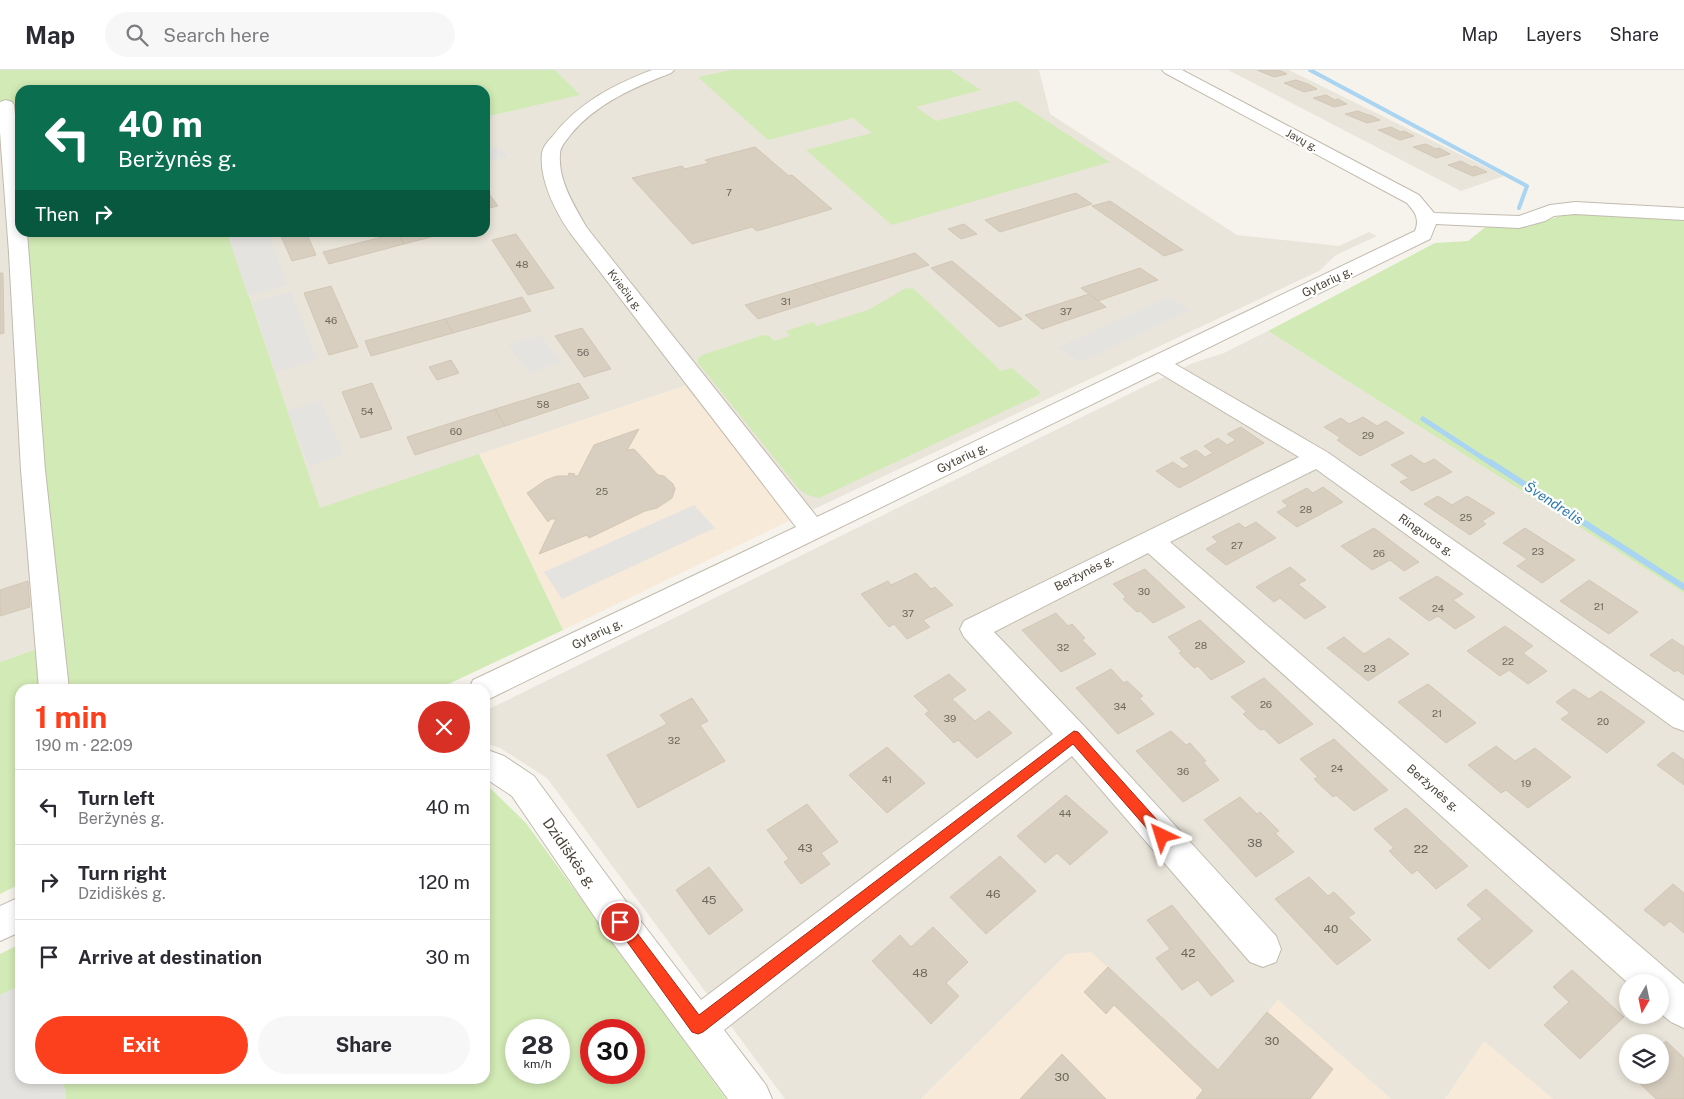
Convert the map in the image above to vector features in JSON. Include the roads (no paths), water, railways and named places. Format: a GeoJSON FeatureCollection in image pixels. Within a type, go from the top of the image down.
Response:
{"type":"FeatureCollection","features":[{"type":"Feature","properties":{"kind":"street","name":"Kviečių g."},"geometry":{"type":"LineString","coordinates":[[666,70],[605,98],[584,112],[568,127],[551,150],[552,170],[557,192],[578,230],[813,530]]}},
{"type":"Feature","properties":{"kind":"street","name":"Javų g."},"geometry":{"type":"LineString","coordinates":[[1170,70],[1413,199],[1424,210],[1428,218]]}},
{"type":"Feature","properties":{"kind":"street"},"geometry":{"type":"LineString","coordinates":[[6,105],[15,209]]}},
{"type":"Feature","properties":{"kind":"street"},"geometry":{"type":"LineString","coordinates":[[1428,218],[1519,222],[1538,218],[1550,211],[1575,208],[1684,214]]}},
{"type":"Feature","properties":{"kind":"street","name":"Gytarių g."},"geometry":{"type":"LineString","coordinates":[[490,686],[1160,364],[1423,235],[1428,227],[1428,218]]}},
{"type":"Feature","properties":{"kind":"street"},"geometry":{"type":"LineString","coordinates":[[17,237],[33,470],[54,684]]}},
{"type":"Feature","properties":{"kind":"street","name":"Ringuvos g."},"geometry":{"type":"LineString","coordinates":[[1160,364],[1318,458],[1684,718]]}},
{"type":"Feature","properties":{"kind":"street"},"geometry":{"type":"LineString","coordinates":[[1151,540],[1318,458]]}},
{"type":"Feature","properties":{"kind":"street","name":"Beržynės g."},"geometry":{"type":"LineString","coordinates":[[1074,736],[974,629],[1151,540],[1645,974]]}},
{"type":"Feature","properties":{"kind":"street"},"geometry":{"type":"LineString","coordinates":[[698,1026],[1074,736],[1263,949]]}},
{"type":"Feature","properties":{"kind":"street","name":"Dzidiškės g."},"geometry":{"type":"LineString","coordinates":[[490,765],[523,786],[614,915],[752,1099]]}},
{"type":"Feature","properties":{"kind":"street"},"geometry":{"type":"LineString","coordinates":[[0,924],[15,916]]}},
{"type":"Feature","properties":{"kind":"street"},"geometry":{"type":"LineString","coordinates":[[1669,996],[1684,1009]]}},
{"type":"Feature","properties":{"kind":"waterway"},"geometry":{"type":"LineString","coordinates":[[1310,70],[1527,186],[1519,208]]}},
{"type":"Feature","properties":{"kind":"waterway","name":"Švendrelis"},"geometry":{"type":"LineString","coordinates":[[1423,419],[1492,464]]}},
{"type":"Feature","properties":{"kind":"waterway","name":"Švendrelis"},"geometry":{"type":"LineString","coordinates":[[1490,462],[1684,587]]}}]}
